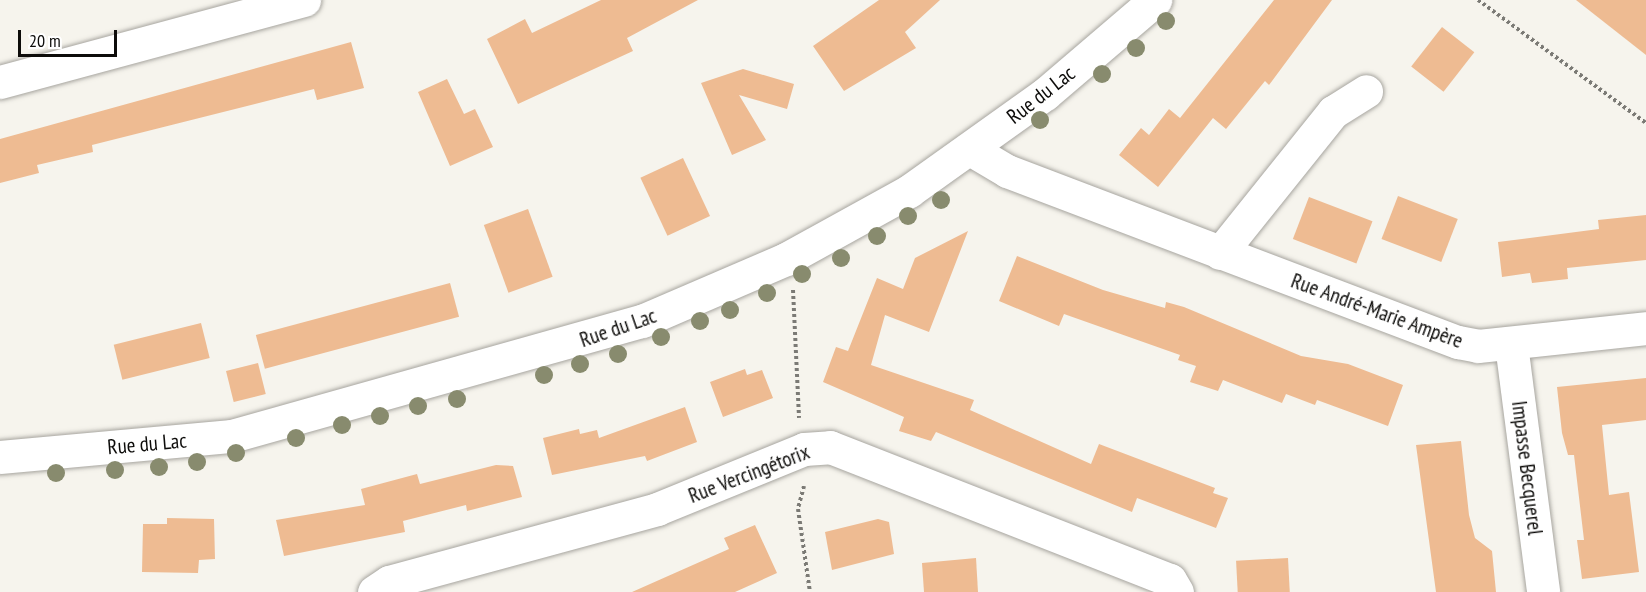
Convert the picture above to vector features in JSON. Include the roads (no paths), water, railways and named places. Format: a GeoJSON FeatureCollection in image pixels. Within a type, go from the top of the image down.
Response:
{"type":"FeatureCollection","features":[{"type":"Feature","properties":{"kind":"street"},"geometry":{"type":"LineString","coordinates":[[0,82],[304,0]]}},
{"type":"Feature","properties":{"kind":"street","name":"Rue du Lac"},"geometry":{"type":"LineString","coordinates":[[0,457],[232,436],[642,321],[786,259],[909,191],[970,149],[1155,0]]}},
{"type":"Feature","properties":{"kind":"street"},"geometry":{"type":"LineString","coordinates":[[1220,253],[1334,112],[1366,91]]}},
{"type":"Feature","properties":{"kind":"street","name":"Rue André-Marie Ampère"},"geometry":{"type":"LineString","coordinates":[[970,149],[1007,171],[1458,342],[1511,344],[1646,328]]}},
{"type":"Feature","properties":{"kind":"street","name":"Impasse Becquerel"},"geometry":{"type":"LineString","coordinates":[[1511,344],[1543,592]]}},
{"type":"Feature","properties":{"kind":"street","name":"Rue Vercingétorix"},"geometry":{"type":"LineString","coordinates":[[374,592],[389,582],[657,509],[804,448],[830,447],[1170,580],[1177,592]]}}]}
